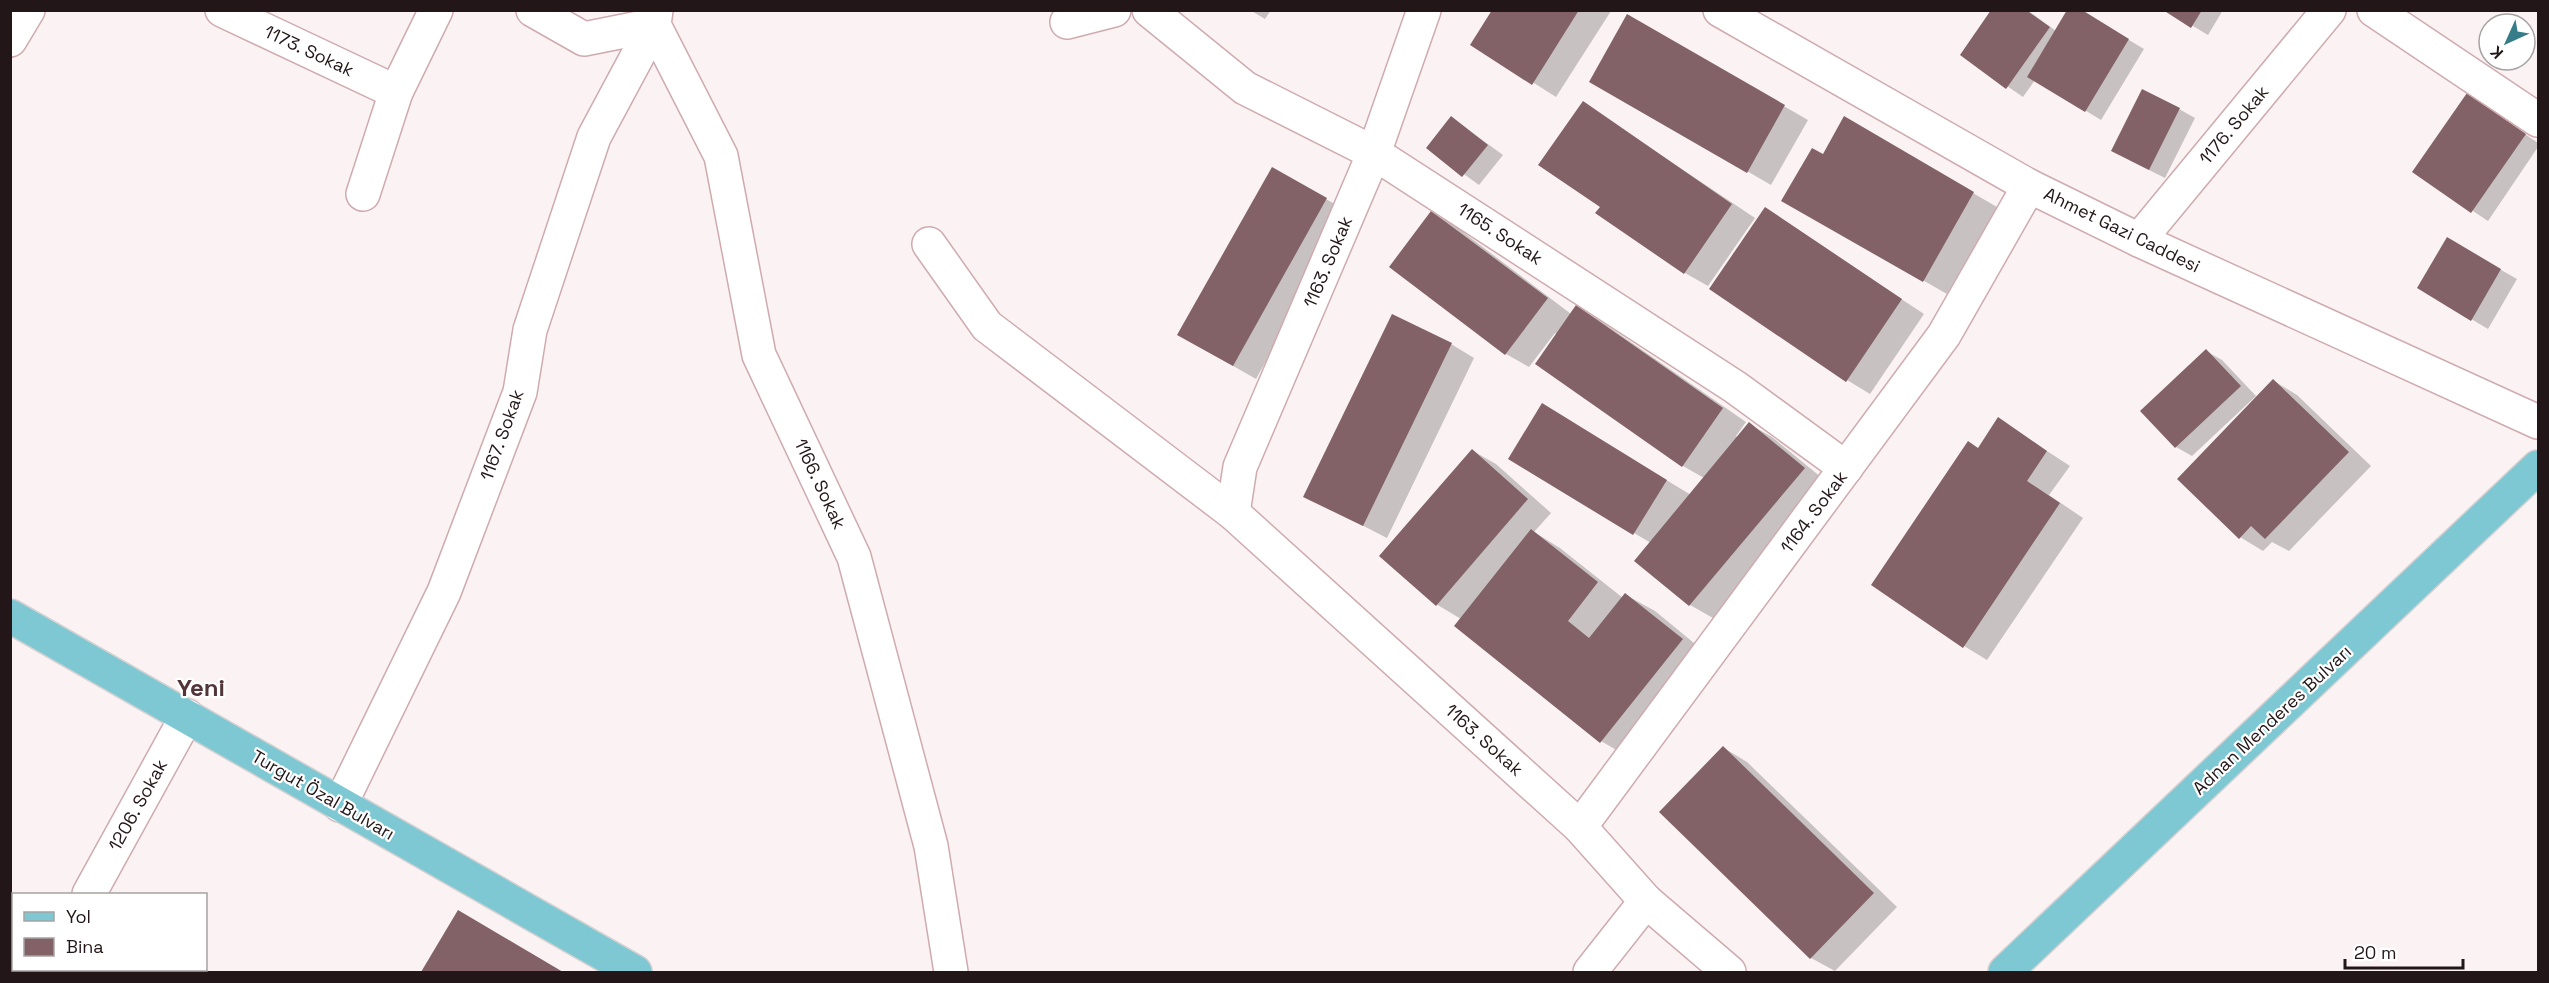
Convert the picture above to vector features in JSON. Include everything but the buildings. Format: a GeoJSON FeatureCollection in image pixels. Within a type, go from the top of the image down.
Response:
{"type":"FeatureCollection","features":[{"type":"Feature","properties":{"kind":"main road","name":"Adnan Menderes Bulvarı"},"geometry":{"type":"LineString","coordinates":[[2005,972],[2538,467]]}},
{"type":"Feature","properties":{"kind":"main road","name":"Turgut Özal Bulvarı"},"geometry":{"type":"LineString","coordinates":[[10,616],[635,972]]}},
{"type":"Feature","properties":{"kind":"street"},"geometry":{"type":"LineString","coordinates":[[10,40],[28,10]]}},
{"type":"Feature","properties":{"kind":"street","name":"1173. Sokak"},"geometry":{"type":"LineString","coordinates":[[222,10],[396,92]]}},
{"type":"Feature","properties":{"kind":"street"},"geometry":{"type":"LineString","coordinates":[[363,194],[396,92],[436,10]]}},
{"type":"Feature","properties":{"kind":"street"},"geometry":{"type":"LineString","coordinates":[[533,10],[584,39],[655,18]]}},
{"type":"Feature","properties":{"kind":"street"},"geometry":{"type":"LineString","coordinates":[[1067,22],[1114,10]]}},
{"type":"Feature","properties":{"kind":"street","name":"1165. Sokak"},"geometry":{"type":"LineString","coordinates":[[1149,10],[1245,88],[1374,153],[1736,387],[1846,468]]}},
{"type":"Feature","properties":{"kind":"street","name":"1163. Sokak"},"geometry":{"type":"LineString","coordinates":[[1233,513],[1240,467],[1374,153],[1424,10]]}},
{"type":"Feature","properties":{"kind":"street","name":"Ahmet Gazi Caddesi"},"geometry":{"type":"LineString","coordinates":[[1720,10],[2029,186],[2139,240],[2538,422]]}},
{"type":"Feature","properties":{"kind":"street","name":"1176. Sokak"},"geometry":{"type":"LineString","coordinates":[[2139,240],[2329,10]]}},
{"type":"Feature","properties":{"kind":"street"},"geometry":{"type":"LineString","coordinates":[[2373,10],[2538,120]]}},
{"type":"Feature","properties":{"kind":"street","name":"1167. Sokak"},"geometry":{"type":"LineString","coordinates":[[340,805],[444,592],[520,392],[530,330],[594,137],[655,18]]}},
{"type":"Feature","properties":{"kind":"street","name":"1166. Sokak"},"geometry":{"type":"LineString","coordinates":[[655,18],[721,156],[759,355],[854,557],[931,846],[951,972]]}},
{"type":"Feature","properties":{"kind":"street","name":"1164. Sokak"},"geometry":{"type":"LineString","coordinates":[[1580,828],[1944,335],[2029,186]]}},
{"type":"Feature","properties":{"kind":"street","name":"1163. Sokak"},"geometry":{"type":"LineString","coordinates":[[929,244],[987,326],[1233,513],[1580,828],[1647,901],[1729,972]]}},
{"type":"Feature","properties":{"kind":"street","name":"1206. Sokak"},"geometry":{"type":"LineString","coordinates":[[89,893],[187,716]]}},
{"type":"Feature","properties":{"kind":"street"},"geometry":{"type":"LineString","coordinates":[[1590,972],[1647,901]]}},
{"type":"Feature","properties":{"kind":"district","name":"Yeni"},"geometry":{"type":"Point","coordinates":[201,688]}}]}
